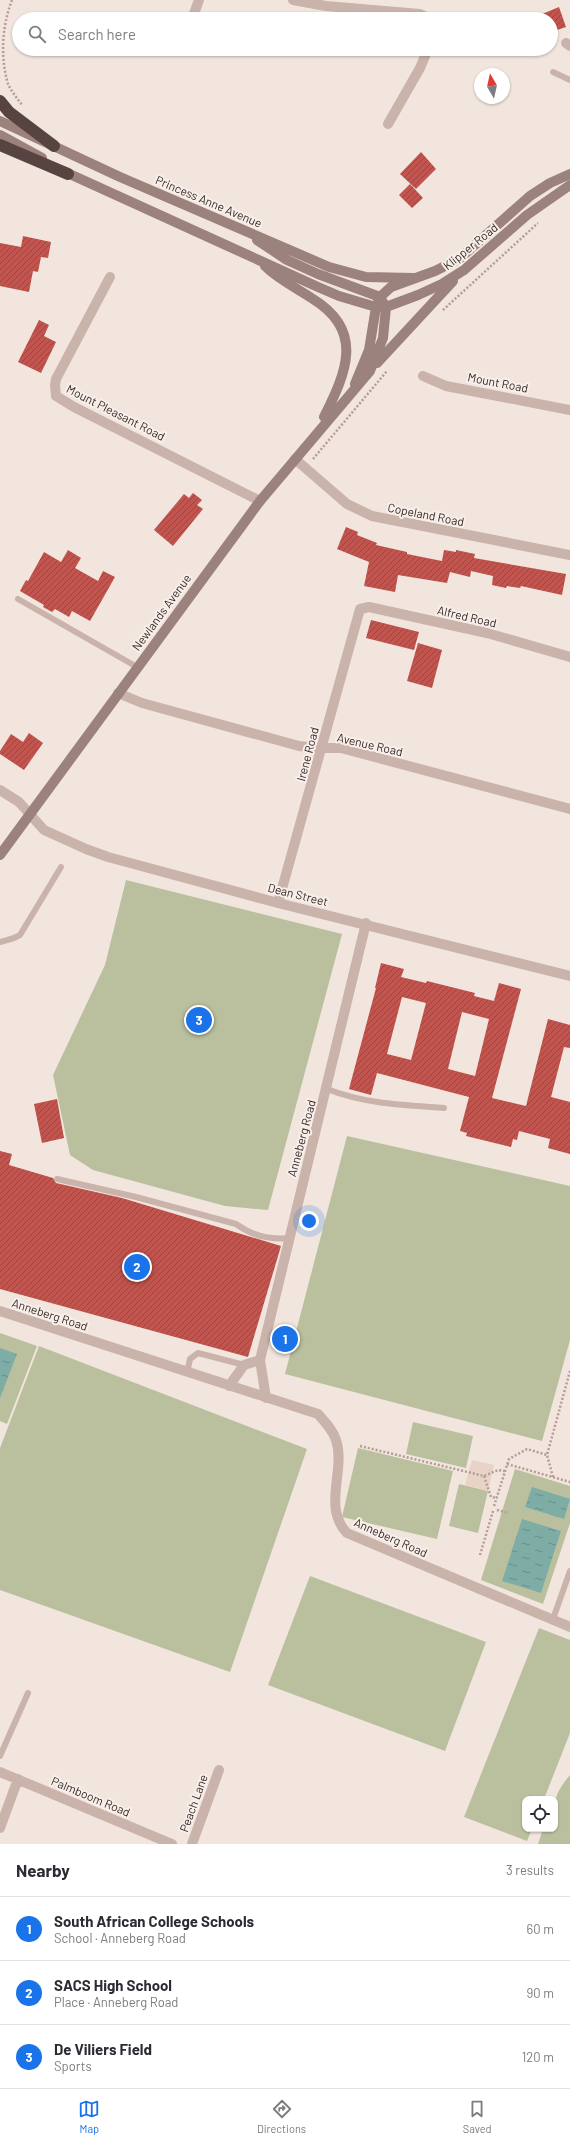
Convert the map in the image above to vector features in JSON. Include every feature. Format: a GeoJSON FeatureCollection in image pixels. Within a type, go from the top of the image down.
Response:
{"type":"FeatureCollection","features":[{"type":"Feature","properties":{"kind":"highway"},"geometry":{"type":"LineString","coordinates":[[0,101],[9,112],[54,146]]}},
{"type":"Feature","properties":{"kind":"highway"},"geometry":{"type":"LineString","coordinates":[[0,144],[68,174]]}},
{"type":"Feature","properties":{"kind":"main road","name":"Princess Anne Avenue"},"geometry":{"type":"LineString","coordinates":[[0,121],[240,229],[348,274],[382,278],[414,278]]}},
{"type":"Feature","properties":{"kind":"main road"},"geometry":{"type":"LineString","coordinates":[[0,135],[68,174],[339,296],[381,307],[380,297],[340,283],[293,263],[240,229]]}},
{"type":"Feature","properties":{"kind":"main road","name":"Klipper Road"},"geometry":{"type":"LineString","coordinates":[[380,297],[391,287],[435,271],[459,259],[530,196],[550,183],[570,174]]}},
{"type":"Feature","properties":{"kind":"main road","name":"Klipper Road"},"geometry":{"type":"LineString","coordinates":[[381,307],[442,284],[464,270],[527,215],[570,185]]}},
{"type":"Feature","properties":{"kind":"main road"},"geometry":{"type":"LineString","coordinates":[[255,258],[271,273],[326,308],[341,328],[347,349],[344,374],[318,430]]}},
{"type":"Feature","properties":{"kind":"main road"},"geometry":{"type":"LineString","coordinates":[[370,371],[464,270]]}},
{"type":"Feature","properties":{"kind":"main road","name":"Newlands Avenue"},"geometry":{"type":"LineString","coordinates":[[0,855],[260,501],[318,430],[370,371],[383,338],[381,307]]}},
{"type":"Feature","properties":{"kind":"main road","name":"Newlands Avenue"},"geometry":{"type":"LineString","coordinates":[[352,392],[369,350],[381,307]]}},
{"type":"Feature","properties":{"kind":"street"},"geometry":{"type":"LineString","coordinates":[[195,12],[199,0]]}},
{"type":"Feature","properties":{"kind":"street"},"geometry":{"type":"LineString","coordinates":[[293,0],[326,6],[378,12]]}},
{"type":"Feature","properties":{"kind":"street"},"geometry":{"type":"LineString","coordinates":[[388,124],[420,68],[425,56]]}},
{"type":"Feature","properties":{"kind":"street","name":"Mount Pleasant Road"},"geometry":{"type":"LineString","coordinates":[[110,277],[56,379],[56,396],[74,407],[260,501]]}},
{"type":"Feature","properties":{"kind":"street","name":"Mount Road"},"geometry":{"type":"LineString","coordinates":[[423,376],[446,386],[570,410]]}},
{"type":"Feature","properties":{"kind":"street","name":"Copeland Road"},"geometry":{"type":"LineString","coordinates":[[295,459],[347,504],[372,516],[570,555]]}},
{"type":"Feature","properties":{"kind":"street","name":"Alfred Road"},"geometry":{"type":"LineString","coordinates":[[359,611],[362,608],[369,607],[465,628],[570,658]]}},
{"type":"Feature","properties":{"kind":"street","name":"Irene Road"},"geometry":{"type":"LineString","coordinates":[[278,903],[359,611]]}},
{"type":"Feature","properties":{"kind":"street","name":"Avenue Road"},"geometry":{"type":"LineString","coordinates":[[118,693],[142,703],[299,746],[341,748],[570,809]]}},
{"type":"Feature","properties":{"kind":"street","name":"Dean Street"},"geometry":{"type":"LineString","coordinates":[[0,790],[19,802],[44,830],[97,854],[278,903],[366,923],[570,976]]}},
{"type":"Feature","properties":{"kind":"street","name":"Anneberg Road"},"geometry":{"type":"LineString","coordinates":[[266,1398],[260,1360],[288,1238],[327,1089],[366,923]]}},
{"type":"Feature","properties":{"kind":"street","name":"Anneberg Road"},"geometry":{"type":"LineString","coordinates":[[0,1311],[187,1373],[318,1414],[329,1427],[336,1439],[338,1453],[336,1515],[340,1526],[346,1533],[570,1627]]}},
{"type":"Feature","properties":{"kind":"street"},"geometry":{"type":"LineString","coordinates":[[229,1386],[244,1365],[260,1360]]}},
{"type":"Feature","properties":{"kind":"street","name":"Peach Lane"},"geometry":{"type":"LineString","coordinates":[[192,1844],[218,1770]]}},
{"type":"Feature","properties":{"kind":"street","name":"Palmboom Road"},"geometry":{"type":"LineString","coordinates":[[0,1772],[172,1844]]}},
{"type":"Feature","properties":{"kind":"street"},"geometry":{"type":"LineString","coordinates":[[0,1828],[18,1779]]}},
{"type":"Feature","properties":{"kind":"lane"},"geometry":{"type":"LineString","coordinates":[[553,72],[570,80]]}},
{"type":"Feature","properties":{"kind":"lane"},"geometry":{"type":"LineString","coordinates":[[18,599],[137,667]]}},
{"type":"Feature","properties":{"kind":"lane"},"geometry":{"type":"LineString","coordinates":[[0,942],[20,935],[61,867]]}},
{"type":"Feature","properties":{"kind":"lane"},"geometry":{"type":"LineString","coordinates":[[327,1089],[347,1097],[373,1102],[444,1108]]}},
{"type":"Feature","properties":{"kind":"lane"},"geometry":{"type":"LineString","coordinates":[[57,1179],[136,1196],[236,1224],[246,1231],[266,1236],[288,1238]]}},
{"type":"Feature","properties":{"kind":"lane"},"geometry":{"type":"LineString","coordinates":[[187,1373],[190,1359],[198,1353],[244,1365]]}},
{"type":"Feature","properties":{"kind":"lane"},"geometry":{"type":"LineString","coordinates":[[553,1619],[570,1571]]}},
{"type":"Feature","properties":{"kind":"lane"},"geometry":{"type":"LineString","coordinates":[[0,1756],[28,1693]]}},
{"type":"Feature","properties":{"kind":"path"},"geometry":{"type":"LineString","coordinates":[[12,0],[1,41],[2,64],[8,84],[23,107]]}},
{"type":"Feature","properties":{"kind":"path"},"geometry":{"type":"LineString","coordinates":[[440,313],[543,218]]}},
{"type":"Feature","properties":{"kind":"path"},"geometry":{"type":"LineString","coordinates":[[306,468],[382,378]]}},
{"type":"Feature","properties":{"kind":"path"},"geometry":{"type":"LineString","coordinates":[[553,1478],[547,1455],[570,1371]]}},
{"type":"Feature","properties":{"kind":"path"},"geometry":{"type":"LineString","coordinates":[[360,1446],[484,1476],[498,1470],[505,1471]]}},
{"type":"Feature","properties":{"kind":"path"},"geometry":{"type":"LineString","coordinates":[[494,1506],[509,1459],[528,1449],[547,1455]]}},
{"type":"Feature","properties":{"kind":"path"},"geometry":{"type":"LineString","coordinates":[[507,1464],[570,1482]]}},
{"type":"Feature","properties":{"kind":"path"},"geometry":{"type":"LineString","coordinates":[[484,1476],[491,1497],[497,1498]]}},
{"type":"Feature","properties":{"kind":"path"},"geometry":{"type":"LineString","coordinates":[[497,1510],[508,1513]]}},
{"type":"Feature","properties":{"kind":"path"},"geometry":{"type":"LineString","coordinates":[[480,1555],[493,1511]]}},
{"type":"Feature","properties":{"kind":"green space"},"geometry":{"type":"Polygon","coordinates":[[[126,880],[342,934],[268,1210],[225,1206],[93,1170],[70,1155],[53,1075],[105,965],[126,880]]]}},
{"type":"Feature","properties":{"kind":"green space"},"geometry":{"type":"Polygon","coordinates":[[[347,1136],[570,1186],[570,1340],[542,1441],[285,1374],[347,1136]]]}},
{"type":"Feature","properties":{"kind":"green space"},"geometry":{"type":"Polygon","coordinates":[[[0,1333],[37,1346],[7,1424],[0,1421],[0,1333]]]}},
{"type":"Feature","properties":{"kind":"green space"},"geometry":{"type":"Polygon","coordinates":[[[39,1346],[307,1449],[230,1672],[0,1590],[0,1448],[39,1346]]]}},
{"type":"Feature","properties":{"kind":"green space"},"geometry":{"type":"Polygon","coordinates":[[[413,1422],[473,1436],[466,1468],[406,1454],[413,1422]]]}},
{"type":"Feature","properties":{"kind":"green space"},"geometry":{"type":"Polygon","coordinates":[[[358,1448],[453,1471],[437,1539],[342,1517],[358,1448]]]}},
{"type":"Feature","properties":{"kind":"green space"},"geometry":{"type":"Polygon","coordinates":[[[515,1469],[570,1486],[570,1523],[543,1604],[481,1580],[515,1469]]]}},
{"type":"Feature","properties":{"kind":"green space"},"geometry":{"type":"Polygon","coordinates":[[[459,1484],[488,1491],[478,1533],[449,1526],[459,1484]]]}},
{"type":"Feature","properties":{"kind":"green space"},"geometry":{"type":"Polygon","coordinates":[[[310,1576],[486,1642],[445,1751],[268,1685],[310,1576]]]}},
{"type":"Feature","properties":{"kind":"green space"},"geometry":{"type":"Polygon","coordinates":[[[539,1628],[570,1640],[570,1733],[545,1796],[522,1796],[522,1832],[531,1832],[527,1841],[464,1817],[539,1628]]]}},
{"type":"Feature","properties":{"kind":"green space"},"geometry":{"type":"Polygon","coordinates":[[[570,1775],[570,1844],[538,1844],[542,1832],[558,1832],[558,1796],[557,1796],[564,1782],[570,1775]]]}},
{"type":"Feature","properties":{"kind":"shaded area"},"geometry":{"type":"Polygon","coordinates":[[[472,1460],[494,1465],[488,1491],[465,1485],[472,1460]]]}},
{"type":"Feature","properties":{"kind":"water"},"geometry":{"type":"Polygon","coordinates":[[[0,1348],[17,1354],[0,1398],[0,1348]]]}},
{"type":"Feature","properties":{"kind":"water"},"geometry":{"type":"Polygon","coordinates":[[[532,1487],[570,1499],[564,1519],[525,1507],[532,1487]]]}},
{"type":"Feature","properties":{"kind":"water"},"geometry":{"type":"Polygon","coordinates":[[[522,1519],[561,1531],[541,1593],[502,1581],[522,1519]]]}},
{"type":"Feature","properties":{"kind":"building"},"geometry":{"type":"Polygon","coordinates":[[[559,7],[566,27],[558,30],[558,12],[547,12],[559,7]]]}},
{"type":"Feature","properties":{"kind":"building"},"geometry":{"type":"Polygon","coordinates":[[[421,152],[436,169],[416,189],[400,174],[421,152]]]}},
{"type":"Feature","properties":{"kind":"building"},"geometry":{"type":"Polygon","coordinates":[[[410,184],[423,198],[412,208],[399,195],[410,184]]]}},
{"type":"Feature","properties":{"kind":"building"},"geometry":{"type":"Polygon","coordinates":[[[23,236],[51,242],[48,258],[41,257],[38,272],[33,271],[29,292],[0,286],[0,243],[21,247],[23,236]]]}},
{"type":"Feature","properties":{"kind":"building"},"geometry":{"type":"Polygon","coordinates":[[[39,320],[49,325],[44,336],[56,342],[41,373],[18,362],[39,320]]]}},
{"type":"Feature","properties":{"kind":"building"},"geometry":{"type":"Polygon","coordinates":[[[193,493],[202,500],[197,505],[203,509],[173,546],[154,530],[184,494],[189,498],[193,493]]]}},
{"type":"Feature","properties":{"kind":"building"},"geometry":{"type":"Polygon","coordinates":[[[346,527],[358,532],[357,535],[377,543],[376,545],[407,552],[407,554],[442,561],[444,550],[456,552],[456,550],[475,554],[474,558],[566,574],[562,595],[521,586],[520,588],[507,586],[506,588],[492,585],[493,576],[471,571],[470,577],[450,572],[447,583],[398,575],[395,592],[364,586],[369,562],[337,549],[346,527]]]}},
{"type":"Feature","properties":{"kind":"building"},"geometry":{"type":"Polygon","coordinates":[[[68,550],[81,558],[75,568],[98,581],[103,571],[115,577],[90,621],[72,611],[69,617],[55,609],[52,612],[43,607],[44,605],[20,591],[26,580],[28,581],[44,552],[61,562],[68,550]]]}},
{"type":"Feature","properties":{"kind":"building"},"geometry":{"type":"Polygon","coordinates":[[[371,620],[419,632],[414,650],[366,638],[371,620]]]}},
{"type":"Feature","properties":{"kind":"building"},"geometry":{"type":"Polygon","coordinates":[[[418,643],[442,650],[432,688],[407,681],[418,643]]]}},
{"type":"Feature","properties":{"kind":"building"},"geometry":{"type":"Polygon","coordinates":[[[29,733],[43,743],[24,770],[0,754],[0,751],[11,734],[23,742],[29,733]]]}},
{"type":"Feature","properties":{"kind":"building"},"geometry":{"type":"Polygon","coordinates":[[[381,963],[404,969],[401,977],[426,983],[427,981],[475,993],[474,996],[494,1001],[499,983],[521,989],[492,1098],[526,1106],[548,1019],[570,1025],[570,1048],[564,1047],[551,1097],[570,1102],[570,1154],[548,1148],[550,1139],[519,1131],[517,1140],[513,1139],[511,1147],[466,1136],[467,1133],[460,1131],[469,1097],[377,1073],[371,1095],[349,1089],[381,963]],[[402,997],[387,1054],[411,1060],[426,1003],[402,997]],[[462,1012],[448,1069],[475,1076],[489,1019],[462,1012]]]}},
{"type":"Feature","properties":{"kind":"building"},"geometry":{"type":"Polygon","coordinates":[[[57,1099],[64,1138],[42,1143],[34,1104],[57,1099]]]}},
{"type":"Feature","properties":{"kind":"building"},"geometry":{"type":"Polygon","coordinates":[[[0,1151],[12,1154],[9,1165],[53,1178],[56,1183],[122,1198],[281,1246],[248,1357],[0,1289],[0,1151]]]}},
{"type":"Feature","properties":{"kind":"place","name":"De Viliers Field"},"geometry":{"type":"Point","coordinates":[199,1020]}},
{"type":"Feature","properties":{"kind":"place","name":"SACS High School"},"geometry":{"type":"Point","coordinates":[137,1267]}},
{"type":"Feature","properties":{"kind":"place","name":"South African College Schools"},"geometry":{"type":"Point","coordinates":[285,1339]}}]}
